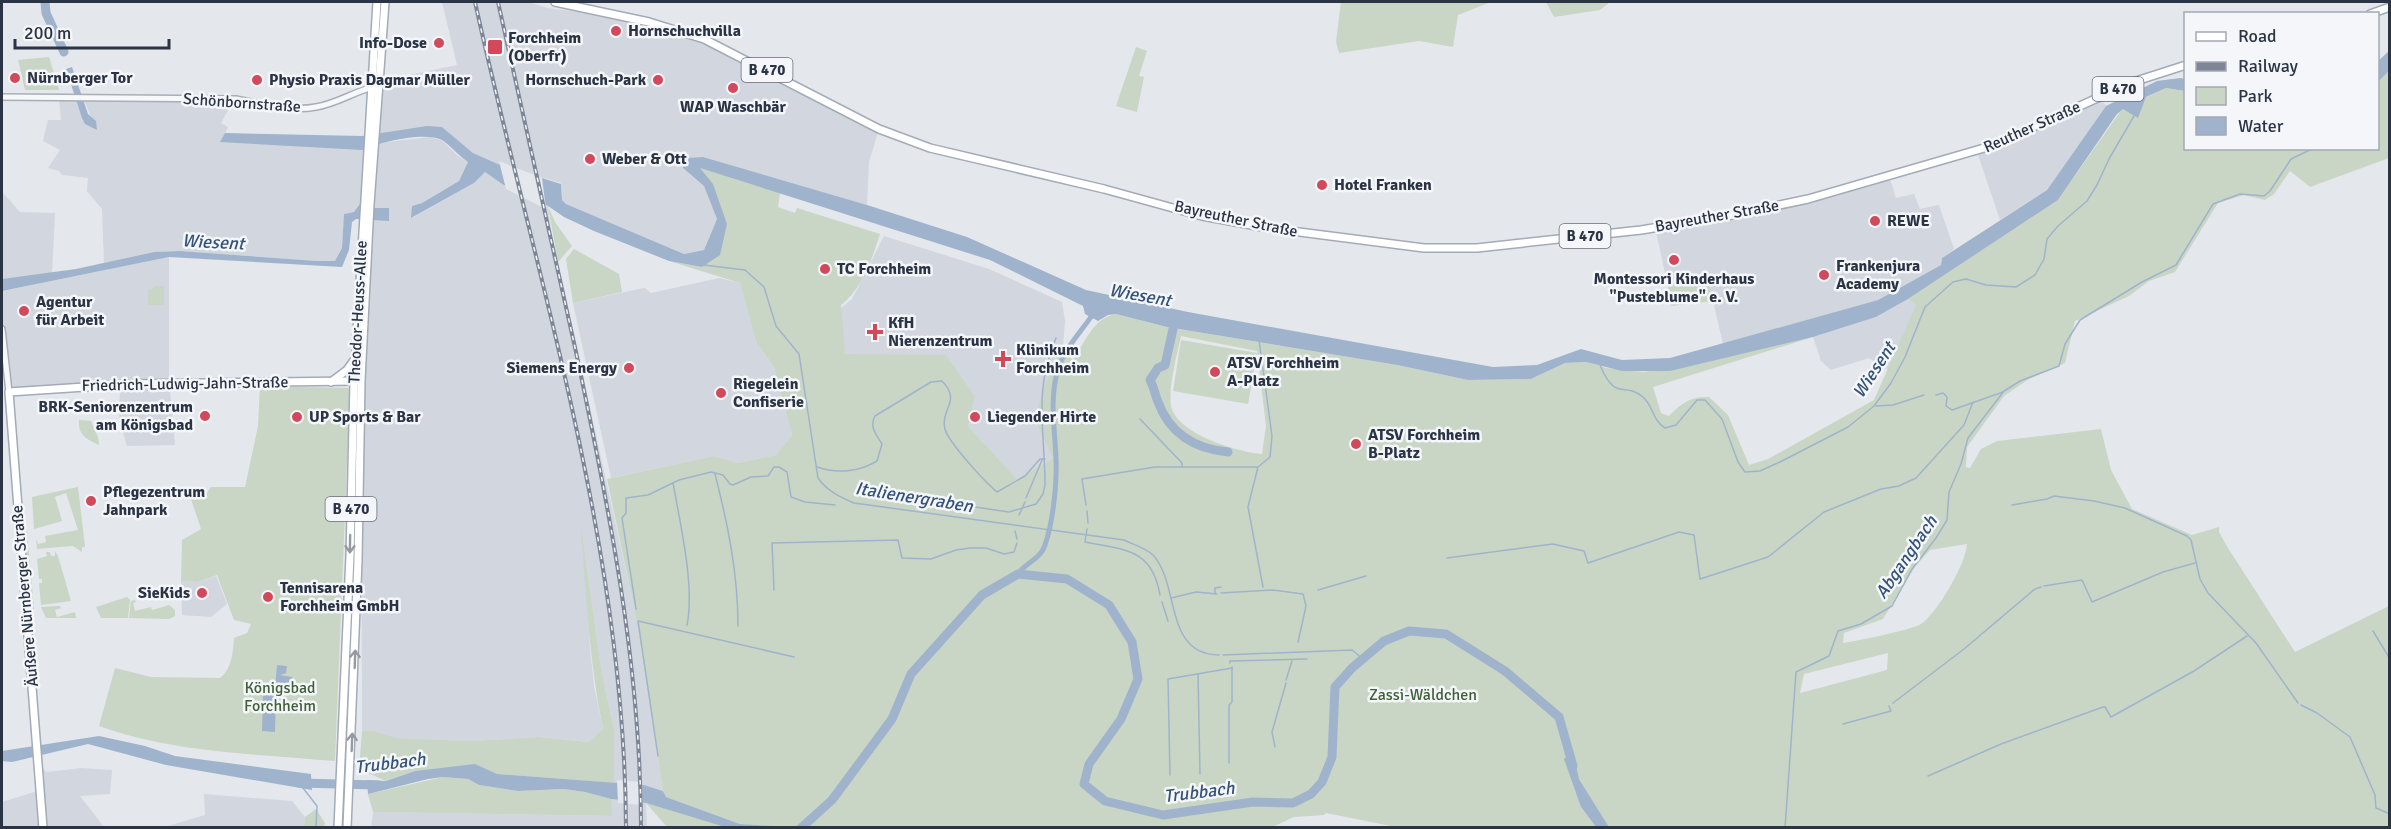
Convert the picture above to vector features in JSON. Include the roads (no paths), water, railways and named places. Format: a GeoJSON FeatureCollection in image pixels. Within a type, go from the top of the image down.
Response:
{"type":"FeatureCollection","features":[{"type":"Feature","properties":{"kind":"main road","name":"Theodor-Heuss-Allee"},"geometry":{"type":"LineString","coordinates":[[347,828],[358,560],[355,359],[370,159],[376,2]]}},
{"type":"Feature","properties":{"kind":"main road","name":"Theodor-Heuss-Allee"},"geometry":{"type":"LineString","coordinates":[[374,88],[385,2]]}},
{"type":"Feature","properties":{"kind":"main road","name":"Bayreuther Straße"},"geometry":{"type":"LineString","coordinates":[[555,2],[650,22],[704,39],[879,129],[930,148],[1104,189],[1202,216],[1382,244],[1424,248],[1477,248],[1608,234],[1717,218],[1808,199],[1944,159]]}},
{"type":"Feature","properties":{"kind":"main road"},"geometry":{"type":"LineString","coordinates":[[2376,12],[2390,7]]}},
{"type":"Feature","properties":{"kind":"main road","name":"Reuther Straße"},"geometry":{"type":"LineString","coordinates":[[1944,159],[1998,143],[2133,82],[2184,66]]}},
{"type":"Feature","properties":{"kind":"main road","name":"Theodor-Heuss-Allee"},"geometry":{"type":"LineString","coordinates":[[338,828],[365,231]]}},
{"type":"Feature","properties":{"kind":"main road"},"geometry":{"type":"LineString","coordinates":[[331,381],[347,370],[355,359]]}},
{"type":"Feature","properties":{"kind":"main road","name":"Friedrich-Ludwig-Jahn-Straße"},"geometry":{"type":"LineString","coordinates":[[9,392],[131,384],[357,380]]}},
{"type":"Feature","properties":{"kind":"main road","name":"Äußere Nürnberger Straße"},"geometry":{"type":"LineString","coordinates":[[9,392],[43,828]]}},
{"type":"Feature","properties":{"kind":"main road"},"geometry":{"type":"LineString","coordinates":[[343,717],[353,718]]}},
{"type":"Feature","properties":{"kind":"street","name":"Schönbornstraße"},"geometry":{"type":"LineString","coordinates":[[2,97],[236,99],[272,106],[306,108],[322,106],[374,88]]}},
{"type":"Feature","properties":{"kind":"street","name":"Äußere Nürnberger Straße"},"geometry":{"type":"LineString","coordinates":[[2,329],[9,392]]}},
{"type":"Feature","properties":{"kind":"water"},"geometry":{"type":"Polygon","coordinates":[[[2389,51],[2389,71],[2379,81],[2379,60],[2389,51]]]}},
{"type":"Feature","properties":{"kind":"water"},"geometry":{"type":"Polygon","coordinates":[[[72,67],[88,114],[96,121],[97,130],[85,124],[82,118],[66,69],[72,67]]]}},
{"type":"Feature","properties":{"kind":"water"},"geometry":{"type":"Polygon","coordinates":[[[2184,79],[2184,91],[2166,88],[2146,97],[2138,118],[2123,109],[2117,114],[2058,200],[1908,299],[1876,317],[1813,337],[1670,371],[1622,371],[1586,362],[1565,363],[1531,379],[1468,380],[1397,365],[1167,327],[1116,314],[1108,315],[1098,321],[1085,314],[1083,306],[990,260],[700,168],[713,184],[727,224],[720,255],[702,267],[669,261],[594,231],[502,184],[485,172],[474,183],[411,218],[412,206],[422,203],[459,181],[468,162],[442,140],[414,137],[362,150],[220,142],[225,133],[362,136],[427,126],[442,127],[473,153],[498,164],[561,184],[562,200],[566,204],[684,254],[704,250],[717,219],[704,186],[683,168],[683,158],[703,157],[967,237],[1086,290],[1188,312],[1493,367],[1537,365],[1581,349],[1622,360],[1670,358],[1878,300],[1941,265],[1942,258],[2047,190],[2106,106],[2157,81],[2184,79]]]}},
{"type":"Feature","properties":{"kind":"water"},"geometry":{"type":"Polygon","coordinates":[[[360,204],[367,208],[389,208],[389,221],[356,219],[352,222],[349,250],[342,267],[169,257],[2,291],[2,279],[76,269],[154,252],[180,251],[335,261],[342,248],[344,214],[354,212],[360,204]]]}},
{"type":"Feature","properties":{"kind":"water"},"geometry":{"type":"Polygon","coordinates":[[[277,665],[287,666],[286,673],[280,675],[292,677],[295,685],[275,687],[277,665]]]}},
{"type":"Feature","properties":{"kind":"water"},"geometry":{"type":"Polygon","coordinates":[[[263,693],[276,693],[275,732],[262,731],[263,693]]]}},
{"type":"Feature","properties":{"kind":"water"},"geometry":{"type":"Polygon","coordinates":[[[99,736],[145,746],[175,756],[311,774],[312,790],[166,765],[88,744],[12,762],[2,761],[2,751],[99,736]]]}},
{"type":"Feature","properties":{"kind":"water"},"geometry":{"type":"Polygon","coordinates":[[[1573,751],[1579,779],[1609,827],[1596,827],[1581,807],[1564,759],[1573,751]]]}},
{"type":"Feature","properties":{"kind":"water"},"geometry":{"type":"Polygon","coordinates":[[[475,764],[497,774],[644,785],[663,791],[666,797],[740,824],[774,826],[773,828],[725,827],[646,803],[611,799],[585,792],[564,789],[518,791],[479,785],[468,779],[443,777],[368,794],[367,780],[386,781],[415,771],[475,764]]]}},
{"type":"Feature","properties":{"kind":"waterway","name":"Wiesent"},"geometry":{"type":"LineString","coordinates":[[45,2],[46,13],[64,52]]}},
{"type":"Feature","properties":{"kind":"waterway","name":"Wiesent"},"geometry":{"type":"LineString","coordinates":[[1600,365],[1606,377],[1616,388],[1631,391],[1643,397],[1665,428],[1676,425],[1697,400],[1705,400],[1722,419],[1738,462],[1745,472],[1760,471],[1780,462],[1848,427],[1874,406],[1891,383],[1905,357],[1925,307],[1953,282],[1966,279],[1986,285],[2016,287],[2035,275],[2044,259],[2047,239],[2058,226],[2087,201],[2134,116]]}},
{"type":"Feature","properties":{"kind":"waterway","name":"Abgangbach"},"geometry":{"type":"LineString","coordinates":[[1785,828],[1796,672],[1829,656],[1838,631],[1861,624],[1892,606],[1912,569],[1947,520],[1949,492],[1961,464],[1968,438],[2004,391],[2020,381],[2059,366],[2065,344],[2080,320],[2142,282],[2176,265],[2213,204],[2240,194],[2264,196],[2270,191],[2291,159],[2310,150]]}},
{"type":"Feature","properties":{"kind":"waterway","name":"Italienergraben"},"geometry":{"type":"LineString","coordinates":[[704,265],[745,270],[764,287],[776,326],[799,354],[818,478],[830,490],[854,503],[1124,540],[1143,548],[1153,555],[1161,568],[1181,631],[1189,643],[1201,652],[1219,655]]}},
{"type":"Feature","properties":{"kind":"waterway"},"geometry":{"type":"LineString","coordinates":[[1018,574],[1043,550],[1048,536],[1056,480],[1053,403],[1058,369],[1070,346],[1095,311]]}},
{"type":"Feature","properties":{"kind":"waterway"},"geometry":{"type":"LineString","coordinates":[[1175,320],[1165,365],[1158,368],[1150,380],[1158,402],[1170,423],[1186,438],[1205,447],[1228,452]]}},
{"type":"Feature","properties":{"kind":"waterway"},"geometry":{"type":"LineString","coordinates":[[860,490],[1009,512],[1036,504],[1043,494],[1045,485],[1042,393],[1049,357],[1056,338]]}},
{"type":"Feature","properties":{"kind":"waterway"},"geometry":{"type":"LineString","coordinates":[[1259,340],[1272,436],[1270,457],[1258,467],[1248,507],[1263,587]]}},
{"type":"Feature","properties":{"kind":"waterway"},"geometry":{"type":"LineString","coordinates":[[817,467],[832,471],[848,471],[863,468],[877,461],[882,444],[873,427],[875,416],[931,382],[942,381],[950,394],[944,422],[945,429],[968,462],[997,492],[1025,476],[1040,459],[1045,459]]}},
{"type":"Feature","properties":{"kind":"waterway"},"geometry":{"type":"LineString","coordinates":[[1936,395],[1943,393],[1947,397],[1946,406],[1952,410],[2003,392]]}},
{"type":"Feature","properties":{"kind":"waterway"},"geometry":{"type":"LineString","coordinates":[[1876,406],[1893,405],[1924,395]]}},
{"type":"Feature","properties":{"kind":"waterway"},"geometry":{"type":"LineString","coordinates":[[1447,558],[1553,544],[1584,551],[1588,563],[1679,532],[1694,535],[1700,579],[1768,557],[1824,512],[1881,489],[1899,486],[1916,478],[1964,425],[1973,402]]}},
{"type":"Feature","properties":{"kind":"waterway"},"geometry":{"type":"LineString","coordinates":[[1140,419],[1182,463],[1182,467]]}},
{"type":"Feature","properties":{"kind":"waterway"},"geometry":{"type":"LineString","coordinates":[[1026,498],[1042,460]]}},
{"type":"Feature","properties":{"kind":"waterway"},"geometry":{"type":"LineString","coordinates":[[636,609],[622,518],[626,513],[626,498],[648,495],[679,480],[711,472],[723,475],[733,485],[751,477],[768,476],[774,467],[779,467],[787,472],[791,497],[805,502],[835,505]]}},
{"type":"Feature","properties":{"kind":"waterway"},"geometry":{"type":"LineString","coordinates":[[1086,505],[1082,479],[1155,467],[1257,467]]}},
{"type":"Feature","properties":{"kind":"waterway"},"geometry":{"type":"LineString","coordinates":[[715,474],[731,550],[738,626]]}},
{"type":"Feature","properties":{"kind":"waterway"},"geometry":{"type":"LineString","coordinates":[[673,483],[688,573],[687,625]]}},
{"type":"Feature","properties":{"kind":"waterway"},"geometry":{"type":"LineString","coordinates":[[2012,505],[2054,496],[2094,501],[2125,508],[2187,536],[2191,540],[2200,579],[2208,593],[2256,643],[2298,703]]}},
{"type":"Feature","properties":{"kind":"waterway"},"geometry":{"type":"LineString","coordinates":[[1019,515],[1025,502]]}},
{"type":"Feature","properties":{"kind":"waterway"},"geometry":{"type":"LineString","coordinates":[[1087,511],[1088,523]]}},
{"type":"Feature","properties":{"kind":"waterway"},"geometry":{"type":"LineString","coordinates":[[1087,529],[1085,542],[1124,550],[1143,560],[1156,580],[1160,595]]}},
{"type":"Feature","properties":{"kind":"waterway"},"geometry":{"type":"LineString","coordinates":[[1015,531],[1017,539]]}},
{"type":"Feature","properties":{"kind":"waterway"},"geometry":{"type":"LineString","coordinates":[[774,590],[772,543],[898,540],[902,558],[931,559],[956,550],[970,548],[986,548],[1004,554],[1014,552],[1017,543]]}},
{"type":"Feature","properties":{"kind":"waterway"},"geometry":{"type":"LineString","coordinates":[[2044,586],[2082,580],[2092,602],[2163,572],[2195,563]]}},
{"type":"Feature","properties":{"kind":"waterway","name":"Trubbach"},"geometry":{"type":"LineString","coordinates":[[801,828],[832,800],[892,719],[911,674],[982,595],[1018,574],[1067,579],[1109,605],[1132,642],[1138,679],[1121,719],[1089,764],[1084,784],[1105,801],[1163,815],[1253,802],[1293,803],[1311,794],[1322,782],[1332,757],[1335,687],[1352,668],[1384,641],[1409,631],[1446,634],[1505,671],[1559,717],[1573,766]]}},
{"type":"Feature","properties":{"kind":"waterway"},"geometry":{"type":"LineString","coordinates":[[1318,590],[1366,576]]}},
{"type":"Feature","properties":{"kind":"waterway"},"geometry":{"type":"LineString","coordinates":[[1215,593],[1215,588],[1221,587]]}},
{"type":"Feature","properties":{"kind":"waterway"},"geometry":{"type":"LineString","coordinates":[[1893,703],[1964,649],[2035,589],[2041,587]]}},
{"type":"Feature","properties":{"kind":"waterway"},"geometry":{"type":"LineString","coordinates":[[1221,593],[1273,590],[1303,594],[1306,606],[1298,642]]}},
{"type":"Feature","properties":{"kind":"waterway"},"geometry":{"type":"LineString","coordinates":[[1171,598],[1196,592],[1217,594]]}},
{"type":"Feature","properties":{"kind":"waterway"},"geometry":{"type":"LineString","coordinates":[[1162,602],[1168,621]]}},
{"type":"Feature","properties":{"kind":"waterway"},"geometry":{"type":"LineString","coordinates":[[658,756],[638,621],[794,657]]}},
{"type":"Feature","properties":{"kind":"waterway"},"geometry":{"type":"LineString","coordinates":[[2373,631],[2390,659]]}},
{"type":"Feature","properties":{"kind":"waterway"},"geometry":{"type":"LineString","coordinates":[[1928,776],[2001,744],[2103,707],[2111,717],[2194,671],[2247,636]]}},
{"type":"Feature","properties":{"kind":"waterway","name":"Italienergraben"},"geometry":{"type":"LineString","coordinates":[[1223,655],[1352,650],[1363,659]]}},
{"type":"Feature","properties":{"kind":"waterway"},"geometry":{"type":"LineString","coordinates":[[1230,663],[1230,661],[1307,659]]}},
{"type":"Feature","properties":{"kind":"waterway"},"geometry":{"type":"LineString","coordinates":[[1286,680],[1292,661]]}},
{"type":"Feature","properties":{"kind":"waterway"},"geometry":{"type":"LineString","coordinates":[[1229,763],[1229,705],[1232,702],[1232,667]]}},
{"type":"Feature","properties":{"kind":"waterway"},"geometry":{"type":"LineString","coordinates":[[1170,775],[1168,679],[1232,668]]}},
{"type":"Feature","properties":{"kind":"waterway"},"geometry":{"type":"LineString","coordinates":[[1198,674],[1200,774]]}},
{"type":"Feature","properties":{"kind":"waterway"},"geometry":{"type":"LineString","coordinates":[[1275,747],[1272,732],[1286,683]]}},
{"type":"Feature","properties":{"kind":"waterway"},"geometry":{"type":"LineString","coordinates":[[2301,705],[2317,713],[2350,737],[2375,795],[2376,808],[2390,814]]}},
{"type":"Feature","properties":{"kind":"waterway"},"geometry":{"type":"LineString","coordinates":[[1843,724],[1891,711],[1889,706]]}},
{"type":"Feature","properties":{"kind":"waterway","name":"Trubbach"},"geometry":{"type":"LineString","coordinates":[[299,783],[378,785]]}},
{"type":"Feature","properties":{"kind":"waterway"},"geometry":{"type":"LineString","coordinates":[[303,788],[317,806],[316,828]]}},
{"type":"Feature","properties":{"kind":"railway"},"geometry":{"type":"LineString","coordinates":[[475,2],[573,411],[594,514],[610,618],[622,722],[626,828]]}},
{"type":"Feature","properties":{"kind":"railway"},"geometry":{"type":"LineString","coordinates":[[498,2],[576,352],[611,529],[629,648],[640,768],[641,828]]}},
{"type":"Feature","properties":{"kind":"place","name":"Hornschuchvilla"},"geometry":{"type":"Point","coordinates":[616,31]}},
{"type":"Feature","properties":{"kind":"place","name":"Info-Dose"},"geometry":{"type":"Point","coordinates":[439,43]}},
{"type":"Feature","properties":{"kind":"place","name":"Forchheim (Oberfr)"},"geometry":{"type":"Point","coordinates":[495,47]}},
{"type":"Feature","properties":{"kind":"place","name":"Nürnberger Tor"},"geometry":{"type":"Point","coordinates":[15,78]}},
{"type":"Feature","properties":{"kind":"place","name":"Physio Praxis Dagmar Müller"},"geometry":{"type":"Point","coordinates":[257,80]}},
{"type":"Feature","properties":{"kind":"place","name":"Hornschuch-Park"},"geometry":{"type":"Point","coordinates":[658,80]}},
{"type":"Feature","properties":{"kind":"place","name":"WAP Waschbär"},"geometry":{"type":"Point","coordinates":[733,88]}},
{"type":"Feature","properties":{"kind":"place","name":"Weber & Ott"},"geometry":{"type":"Point","coordinates":[590,159]}},
{"type":"Feature","properties":{"kind":"place","name":"Hotel Franken"},"geometry":{"type":"Point","coordinates":[1322,185]}},
{"type":"Feature","properties":{"kind":"place","name":"REWE"},"geometry":{"type":"Point","coordinates":[1875,221]}},
{"type":"Feature","properties":{"kind":"place","name":"Montessori Kinderhaus \"Pusteblume\" e. V."},"geometry":{"type":"Point","coordinates":[1674,260]}},
{"type":"Feature","properties":{"kind":"place","name":"TC Forchheim"},"geometry":{"type":"Point","coordinates":[825,269]}},
{"type":"Feature","properties":{"kind":"place","name":"Frankenjura Academy"},"geometry":{"type":"Point","coordinates":[1824,275]}},
{"type":"Feature","properties":{"kind":"place","name":"Agentur für Arbeit"},"geometry":{"type":"Point","coordinates":[24,311]}},
{"type":"Feature","properties":{"kind":"place","name":"KfH Nierenzentrum"},"geometry":{"type":"Point","coordinates":[875,332]}},
{"type":"Feature","properties":{"kind":"place","name":"Klinikum Forchheim"},"geometry":{"type":"Point","coordinates":[1003,359]}},
{"type":"Feature","properties":{"kind":"place","name":"Siemens Energy"},"geometry":{"type":"Point","coordinates":[629,368]}},
{"type":"Feature","properties":{"kind":"place","name":"ATSV Forchheim A-Platz"},"geometry":{"type":"Point","coordinates":[1215,372]}},
{"type":"Feature","properties":{"kind":"place","name":"Riegelein Confiserie"},"geometry":{"type":"Point","coordinates":[721,393]}},
{"type":"Feature","properties":{"kind":"place","name":"BRK-Seniorenzentrum am Königsbad"},"geometry":{"type":"Point","coordinates":[205,416]}},
{"type":"Feature","properties":{"kind":"place","name":"UP Sports & Bar"},"geometry":{"type":"Point","coordinates":[297,417]}},
{"type":"Feature","properties":{"kind":"place","name":"Liegender Hirte"},"geometry":{"type":"Point","coordinates":[975,417]}},
{"type":"Feature","properties":{"kind":"place","name":"ATSV Forchheim B-Platz"},"geometry":{"type":"Point","coordinates":[1356,444]}},
{"type":"Feature","properties":{"kind":"place","name":"Pflegezentrum Jahnpark"},"geometry":{"type":"Point","coordinates":[91,501]}},
{"type":"Feature","properties":{"kind":"place","name":"SieKids"},"geometry":{"type":"Point","coordinates":[202,593]}},
{"type":"Feature","properties":{"kind":"place","name":"Tennisarena Forchheim GmbH"},"geometry":{"type":"Point","coordinates":[268,597]}},
{"type":"Feature","properties":{"kind":"park label","name":"Zassi-Wäldchen"},"geometry":{"type":"Point","coordinates":[1423,695]}},
{"type":"Feature","properties":{"kind":"park label","name":"Königsbad Forchheim"},"geometry":{"type":"Point","coordinates":[280,697]}}]}
